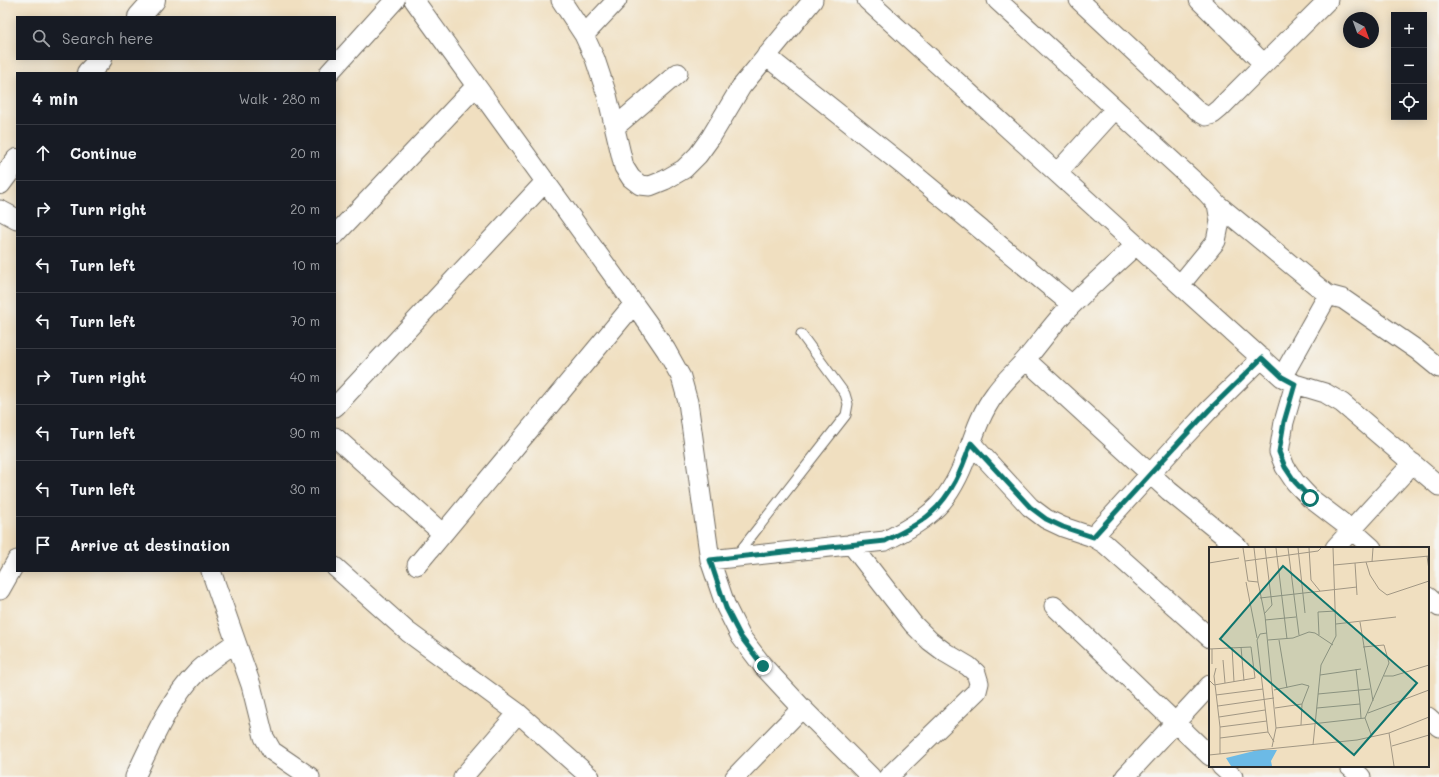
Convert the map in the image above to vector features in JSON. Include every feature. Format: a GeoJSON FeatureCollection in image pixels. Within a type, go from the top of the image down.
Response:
{"type":"FeatureCollection","features":[{"type":"Feature","properties":{"kind":"street"},"geometry":{"type":"LineString","coordinates":[[140,16],[154,0]]}},
{"type":"Feature","properties":{"kind":"street"},"geometry":{"type":"LineString","coordinates":[[330,72],[395,0]]}},
{"type":"Feature","properties":{"kind":"street"},"geometry":{"type":"LineString","coordinates":[[414,0],[666,350],[681,377],[688,402],[710,560],[726,608],[741,637],[763,666],[802,708],[871,777]]}},
{"type":"Feature","properties":{"kind":"street"},"geometry":{"type":"LineString","coordinates":[[561,0],[584,35],[595,59],[615,127],[624,167],[631,178],[640,185],[650,186],[665,180],[684,169],[698,155],[712,137],[742,87],[813,0]]}},
{"type":"Feature","properties":{"kind":"street"},"geometry":{"type":"LineString","coordinates":[[584,35],[617,0]]}},
{"type":"Feature","properties":{"kind":"street"},"geometry":{"type":"LineString","coordinates":[[997,0],[1206,192],[1217,204],[1328,295],[1343,299],[1417,350],[1439,368]]}},
{"type":"Feature","properties":{"kind":"street"},"geometry":{"type":"LineString","coordinates":[[1080,0],[1199,112],[1206,116],[1213,114],[1219,109],[1264,64],[1320,3]]}},
{"type":"Feature","properties":{"kind":"street"},"geometry":{"type":"LineString","coordinates":[[1199,0],[1264,64]]}},
{"type":"Feature","properties":{"kind":"street"},"geometry":{"type":"LineString","coordinates":[[873,2],[1057,173],[1262,358],[1289,381],[1325,393],[1342,403],[1439,486]]}},
{"type":"Feature","properties":{"kind":"street"},"geometry":{"type":"LineString","coordinates":[[766,56],[904,166],[1072,305]]}},
{"type":"Feature","properties":{"kind":"street"},"geometry":{"type":"LineString","coordinates":[[89,72],[100,60]]}},
{"type":"Feature","properties":{"kind":"street"},"geometry":{"type":"LineString","coordinates":[[615,127],[678,73]]}},
{"type":"Feature","properties":{"kind":"street"},"geometry":{"type":"LineString","coordinates":[[336,234],[476,86]]}},
{"type":"Feature","properties":{"kind":"street"},"geometry":{"type":"LineString","coordinates":[[1057,173],[1115,109]]}},
{"type":"Feature","properties":{"kind":"street"},"geometry":{"type":"LineString","coordinates":[[0,183],[16,161]]}},
{"type":"Feature","properties":{"kind":"street"},"geometry":{"type":"LineString","coordinates":[[336,406],[545,182]]}},
{"type":"Feature","properties":{"kind":"street"},"geometry":{"type":"LineString","coordinates":[[1180,285],[1216,240],[1220,221],[1217,204]]}},
{"type":"Feature","properties":{"kind":"street"},"geometry":{"type":"LineString","coordinates":[[0,210],[16,218]]}},
{"type":"Feature","properties":{"kind":"street"},"geometry":{"type":"LineString","coordinates":[[710,560],[885,541],[930,515],[944,500],[955,483],[981,417],[994,395],[1026,360],[1072,305],[1136,245]]}},
{"type":"Feature","properties":{"kind":"street"},"geometry":{"type":"LineString","coordinates":[[1328,295],[1289,381],[1279,452],[1285,467],[1295,482],[1310,498],[1352,530],[1371,547]]}},
{"type":"Feature","properties":{"kind":"street"},"geometry":{"type":"LineString","coordinates":[[417,565],[633,304]]}},
{"type":"Feature","properties":{"kind":"street"},"geometry":{"type":"LineString","coordinates":[[1093,537],[1210,409],[1262,358]]}},
{"type":"Feature","properties":{"kind":"street"},"geometry":{"type":"LineString","coordinates":[[1026,360],[1168,492],[1238,547]]}},
{"type":"Feature","properties":{"kind":"street"},"geometry":{"type":"LineString","coordinates":[[336,438],[443,534]]}},
{"type":"Feature","properties":{"kind":"street"},"geometry":{"type":"LineString","coordinates":[[971,443],[1030,507],[1046,519],[1063,527],[1093,537],[1105,544],[1209,637]]}},
{"type":"Feature","properties":{"kind":"street"},"geometry":{"type":"LineString","coordinates":[[1336,547],[1413,463]]}},
{"type":"Feature","properties":{"kind":"street"},"geometry":{"type":"LineString","coordinates":[[851,544],[913,624],[930,641],[946,653],[968,666],[976,674],[979,683],[977,691],[888,777]]}},
{"type":"Feature","properties":{"kind":"street"},"geometry":{"type":"LineString","coordinates":[[0,590],[16,562]]}},
{"type":"Feature","properties":{"kind":"street"},"geometry":{"type":"LineString","coordinates":[[336,569],[408,632],[518,713],[590,777]]}},
{"type":"Feature","properties":{"kind":"street"},"geometry":{"type":"LineString","coordinates":[[211,572],[251,685],[264,738],[272,751],[310,777]]}},
{"type":"Feature","properties":{"kind":"street"},"geometry":{"type":"LineString","coordinates":[[1429,599],[1439,607]]}},
{"type":"Feature","properties":{"kind":"street"},"geometry":{"type":"LineString","coordinates":[[1054,606],[1209,755]]}},
{"type":"Feature","properties":{"kind":"street"},"geometry":{"type":"LineString","coordinates":[[135,777],[165,715],[179,694],[198,671],[236,642]]}},
{"type":"Feature","properties":{"kind":"street"},"geometry":{"type":"LineString","coordinates":[[1125,777],[1209,686]]}},
{"type":"Feature","properties":{"kind":"street"},"geometry":{"type":"LineString","coordinates":[[735,777],[802,708]]}},
{"type":"Feature","properties":{"kind":"street"},"geometry":{"type":"LineString","coordinates":[[463,777],[518,713]]}},
{"type":"Feature","properties":{"kind":"street"},"geometry":{"type":"LineString","coordinates":[[1429,718],[1439,727]]}},
{"type":"Feature","properties":{"kind":"street"},"geometry":{"type":"LineString","coordinates":[[1222,767],[1233,777]]}},
{"type":"Feature","properties":{"kind":"street"},"geometry":{"type":"LineString","coordinates":[[1350,767],[1361,777]]}},
{"type":"Feature","properties":{"kind":"lane"},"geometry":{"type":"LineString","coordinates":[[734,557],[846,415],[848,404],[845,394],[801,334]]}},
{"type":"Feature","properties":{"kind":"route"},"geometry":{"type":"LineString","coordinates":[[763,666],[741,637],[726,608],[710,560],[885,541],[930,515],[944,500],[955,483],[971,443],[1030,507],[1046,519],[1063,527],[1093,537],[1210,409],[1262,358],[1282,377],[1295,384],[1284,422],[1279,452],[1285,467],[1295,482],[1310,498]]}}]}
